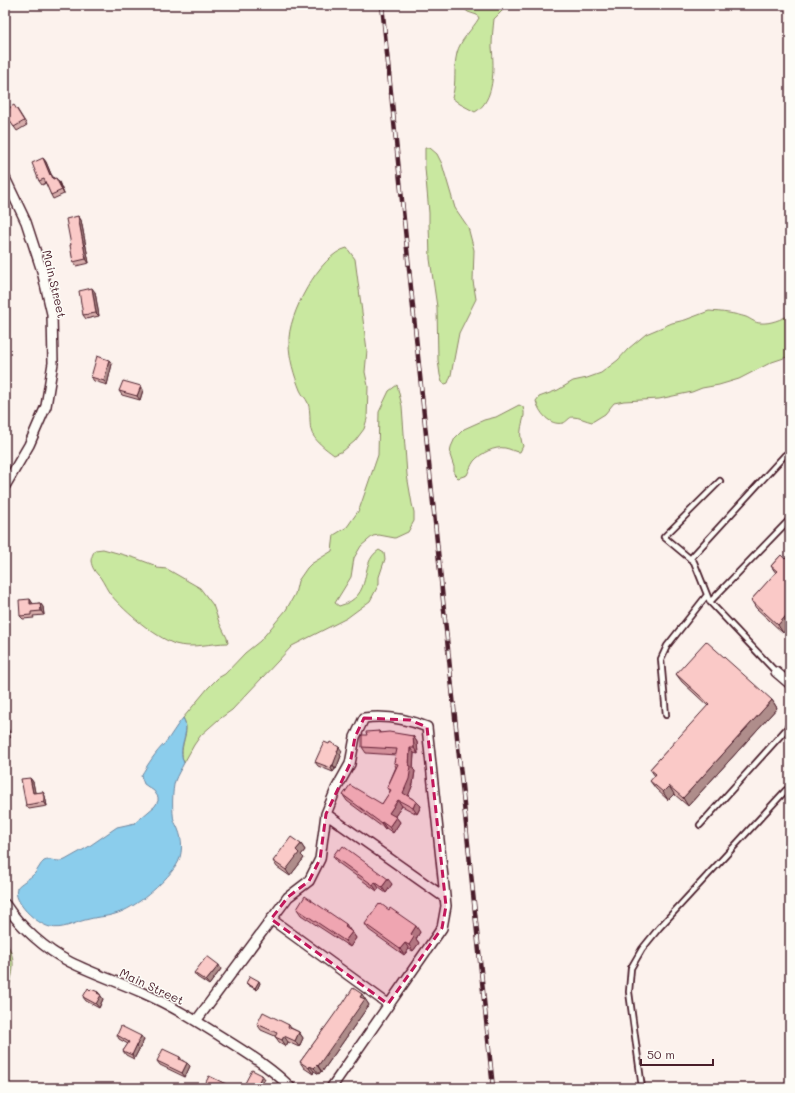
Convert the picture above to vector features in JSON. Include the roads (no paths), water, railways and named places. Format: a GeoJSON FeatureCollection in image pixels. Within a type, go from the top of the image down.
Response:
{"type":"FeatureCollection","features":[{"type":"Feature","properties":{"kind":"street","name":"Main Street"},"geometry":{"type":"LineString","coordinates":[[5,178],[26,222],[42,270],[52,314],[54,363],[50,390],[44,411],[29,445],[5,486]]}},
{"type":"Feature","properties":{"kind":"street"},"geometry":{"type":"LineString","coordinates":[[776,672],[788,679]]}},
{"type":"Feature","properties":{"kind":"street"},"geometry":{"type":"LineString","coordinates":[[196,1021],[288,897],[309,881],[320,859],[326,814],[336,789],[350,764],[355,737],[364,718],[378,716],[410,720],[428,727],[446,906],[442,928],[330,1088]]}},
{"type":"Feature","properties":{"kind":"street"},"geometry":{"type":"LineString","coordinates":[[326,814],[444,897]]}},
{"type":"Feature","properties":{"kind":"street","name":"Main Street"},"geometry":{"type":"LineString","coordinates":[[5,904],[24,927],[53,951],[70,962],[144,993],[196,1021],[268,1066],[292,1088]]}},
{"type":"Feature","properties":{"kind":"street"},"geometry":{"type":"LineString","coordinates":[[271,919],[388,1004]]}},
{"type":"Feature","properties":{"kind":"lane"},"geometry":{"type":"LineString","coordinates":[[690,559],[785,455]]}},
{"type":"Feature","properties":{"kind":"lane"},"geometry":{"type":"LineString","coordinates":[[720,481],[664,537],[694,562],[710,602],[776,672]]}},
{"type":"Feature","properties":{"kind":"lane"},"geometry":{"type":"LineString","coordinates":[[710,602],[790,519]]}},
{"type":"Feature","properties":{"kind":"lane"},"geometry":{"type":"LineString","coordinates":[[666,715],[661,659],[667,646],[708,595]]}},
{"type":"Feature","properties":{"kind":"lane"},"geometry":{"type":"LineString","coordinates":[[700,825],[790,725]]}},
{"type":"Feature","properties":{"kind":"lane"},"geometry":{"type":"LineString","coordinates":[[642,1088],[629,992],[632,968],[642,949],[659,928],[786,790],[790,788]]}},
{"type":"Feature","properties":{"kind":"water"},"geometry":{"type":"Polygon","coordinates":[[[183,718],[186,729],[182,750],[184,763],[175,781],[173,795],[174,821],[180,833],[181,843],[180,858],[176,866],[157,888],[140,901],[123,911],[59,928],[50,927],[39,922],[27,912],[18,900],[16,894],[17,888],[36,872],[44,861],[65,860],[88,847],[117,827],[135,823],[155,806],[158,801],[158,797],[154,791],[144,784],[141,776],[183,718]]]}},
{"type":"Feature","properties":{"kind":"railway"},"geometry":{"type":"LineString","coordinates":[[382,5],[493,1088]]}}]}
